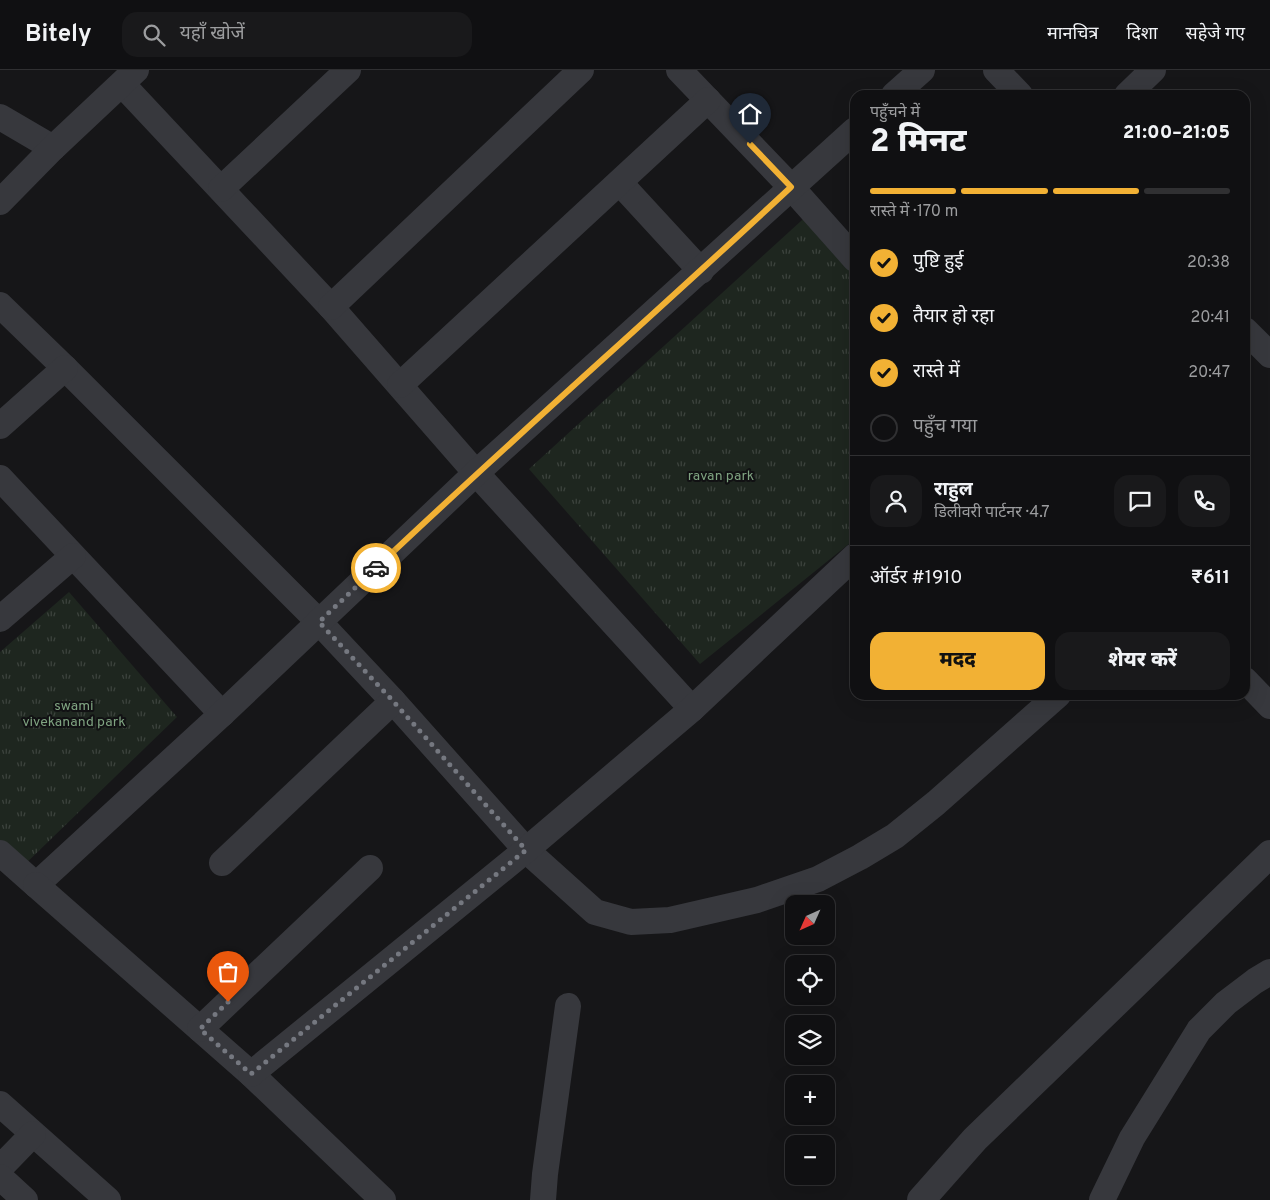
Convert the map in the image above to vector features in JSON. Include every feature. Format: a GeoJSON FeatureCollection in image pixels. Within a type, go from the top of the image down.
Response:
{"type":"FeatureCollection","features":[{"type":"Feature","properties":{"kind":"street"},"geometry":{"type":"LineString","coordinates":[[221,189],[348,70]]}},
{"type":"Feature","properties":{"kind":"street"},"geometry":{"type":"LineString","coordinates":[[331,307],[581,70]]}},
{"type":"Feature","properties":{"kind":"street"},"geometry":{"type":"LineString","coordinates":[[679,70],[791,187],[850,253]]}},
{"type":"Feature","properties":{"kind":"street"},"geometry":{"type":"LineString","coordinates":[[900,90],[922,70]]}},
{"type":"Feature","properties":{"kind":"street"},"geometry":{"type":"LineString","coordinates":[[996,70],[1015,90]]}},
{"type":"Feature","properties":{"kind":"street"},"geometry":{"type":"LineString","coordinates":[[1131,90],[1153,70]]}},
{"type":"Feature","properties":{"kind":"street"},"geometry":{"type":"LineString","coordinates":[[0,202],[53,148],[129,77],[221,189],[331,307],[476,473],[692,709]]}},
{"type":"Feature","properties":{"kind":"street"},"geometry":{"type":"LineString","coordinates":[[400,385],[708,100]]}},
{"type":"Feature","properties":{"kind":"street"},"geometry":{"type":"LineString","coordinates":[[0,118],[53,148]]}},
{"type":"Feature","properties":{"kind":"street"},"geometry":{"type":"LineString","coordinates":[[36,885],[222,714],[476,473],[850,134]]}},
{"type":"Feature","properties":{"kind":"street"},"geometry":{"type":"LineString","coordinates":[[620,183],[701,271]]}},
{"type":"Feature","properties":{"kind":"street"},"geometry":{"type":"LineString","coordinates":[[0,305],[319,622],[393,701],[526,850],[595,912],[632,922],[670,920],[757,900],[818,880],[895,836],[936,803],[1052,700]]}},
{"type":"Feature","properties":{"kind":"street"},"geometry":{"type":"LineString","coordinates":[[1250,335],[1270,355]]}},
{"type":"Feature","properties":{"kind":"street"},"geometry":{"type":"LineString","coordinates":[[0,426],[65,368]]}},
{"type":"Feature","properties":{"kind":"street"},"geometry":{"type":"LineString","coordinates":[[0,478],[222,714]]}},
{"type":"Feature","properties":{"kind":"street"},"geometry":{"type":"LineString","coordinates":[[0,618],[73,556]]}},
{"type":"Feature","properties":{"kind":"street"},"geometry":{"type":"LineString","coordinates":[[251,1074],[526,850],[692,709],[850,561]]}},
{"type":"Feature","properties":{"kind":"street"},"geometry":{"type":"LineString","coordinates":[[1250,685],[1270,706]]}},
{"type":"Feature","properties":{"kind":"street"},"geometry":{"type":"LineString","coordinates":[[222,863],[393,701]]}},
{"type":"Feature","properties":{"kind":"street"},"geometry":{"type":"LineString","coordinates":[[0,853],[251,1074],[383,1200]]}},
{"type":"Feature","properties":{"kind":"street"},"geometry":{"type":"LineString","coordinates":[[920,1200],[975,1139],[1270,854]]}},
{"type":"Feature","properties":{"kind":"street"},"geometry":{"type":"LineString","coordinates":[[200,1029],[370,868]]}},
{"type":"Feature","properties":{"kind":"street"},"geometry":{"type":"LineString","coordinates":[[1102,1200],[1132,1138],[1200,1030],[1226,1003],[1270,972]]}},
{"type":"Feature","properties":{"kind":"street"},"geometry":{"type":"LineString","coordinates":[[543,1200],[568,1006]]}},
{"type":"Feature","properties":{"kind":"street"},"geometry":{"type":"LineString","coordinates":[[0,1104],[108,1200]]}},
{"type":"Feature","properties":{"kind":"street"},"geometry":{"type":"LineString","coordinates":[[0,1168],[33,1134]]}},
{"type":"Feature","properties":{"kind":"street"},"geometry":{"type":"LineString","coordinates":[[0,1177],[25,1200]]}},
{"type":"Feature","properties":{"kind":"green space","name":"ravan park"},"geometry":{"type":"Polygon","coordinates":[[[812,211],[850,267],[850,543],[700,664],[529,469],[812,211]]]}},
{"type":"Feature","properties":{"kind":"green space","name":"swami vivekanand park"},"geometry":{"type":"Polygon","coordinates":[[[69,592],[177,717],[19,870],[0,847],[0,652],[69,592]]]}},
{"type":"Feature","properties":{"kind":"way so far"},"geometry":{"type":"LineString","coordinates":[[228,1002],[200,1029],[251,1074],[526,850],[393,701],[319,622],[376,568]]}},
{"type":"Feature","properties":{"kind":"route"},"geometry":{"type":"LineString","coordinates":[[376,568],[476,473],[701,271],[791,187],[750,144]]}}]}
